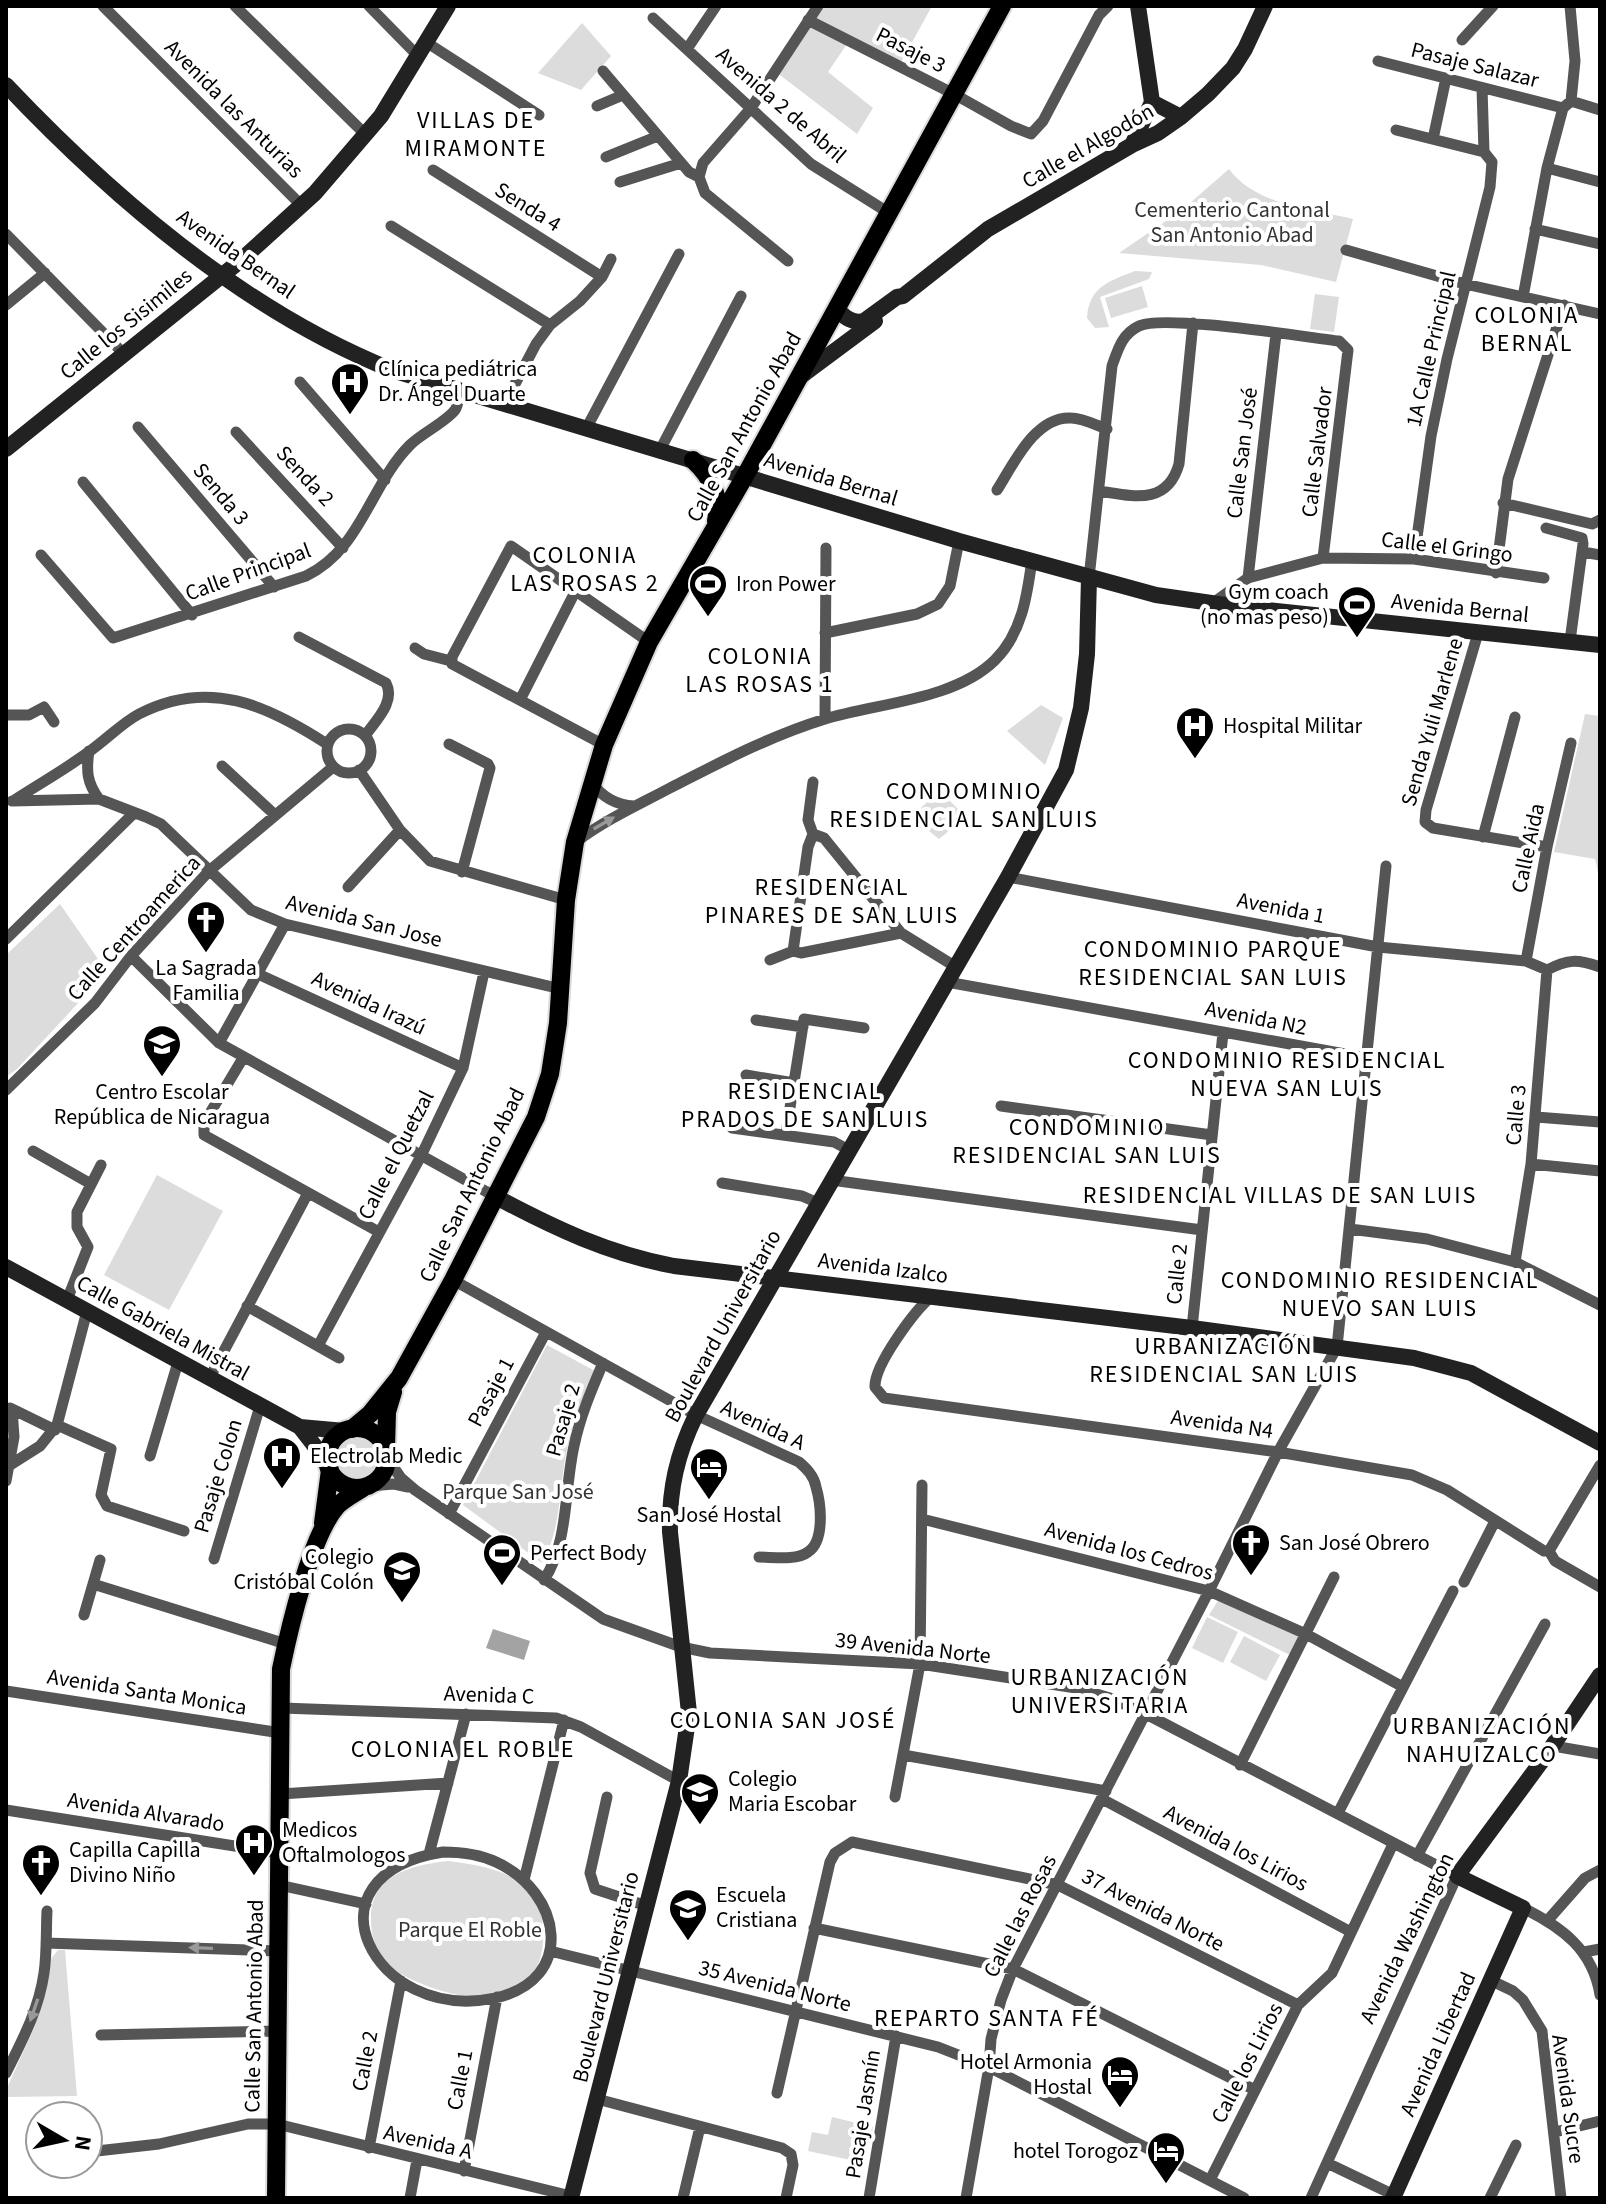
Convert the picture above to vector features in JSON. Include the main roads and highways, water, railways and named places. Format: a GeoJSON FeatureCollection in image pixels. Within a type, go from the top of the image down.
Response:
{"type":"FeatureCollection","features":[{"type":"Feature","properties":{"kind":"main road","name":"Calle San Antonio Abad"},"geometry":{"type":"LineString","coordinates":[[387,1454],[387,1412],[399,1378],[496,1197],[545,1094],[554,1056],[566,900],[575,842],[604,745],[649,642],[745,476],[1002,6]]}},
{"type":"Feature","properties":{"kind":"main road"},"geometry":{"type":"LineString","coordinates":[[693,460],[707,473],[715,490],[718,509],[715,528]]}},
{"type":"Feature","properties":{"kind":"main road","name":"Calle San Antonio Abad"},"geometry":{"type":"LineString","coordinates":[[348,1430],[370,1414],[399,1378]]}},
{"type":"Feature","properties":{"kind":"main road"},"geometry":{"type":"LineString","coordinates":[[348,1430],[372,1432],[381,1440],[387,1454],[382,1476],[366,1487],[342,1484],[329,1467],[331,1445],[348,1430]]}},
{"type":"Feature","properties":{"kind":"main road","name":"Calle San Antonio Abad"},"geometry":{"type":"LineString","coordinates":[[322,1533],[329,1467]]}},
{"type":"Feature","properties":{"kind":"main road","name":"Calle San Antonio Abad"},"geometry":{"type":"LineString","coordinates":[[276,2198],[281,1669],[297,1601],[322,1533],[338,1506],[366,1487]]}},
{"type":"Feature","properties":{"kind":"place","name":"Clínica pediátrica Dr. Ángel Duarte"},"geometry":{"type":"Point","coordinates":[350,416]}},
{"type":"Feature","properties":{"kind":"place","name":"Iron Power"},"geometry":{"type":"Point","coordinates":[708,618]}},
{"type":"Feature","properties":{"kind":"place","name":"Gym coach (no mas peso)"},"geometry":{"type":"Point","coordinates":[1357,639]}},
{"type":"Feature","properties":{"kind":"place","name":"Hospital Militar"},"geometry":{"type":"Point","coordinates":[1195,760]}},
{"type":"Feature","properties":{"kind":"place","name":"La Sagrada Familia"},"geometry":{"type":"Point","coordinates":[206,954]}},
{"type":"Feature","properties":{"kind":"place","name":"Centro Escolar República de Nicaragua"},"geometry":{"type":"Point","coordinates":[162,1078]}},
{"type":"Feature","properties":{"kind":"place","name":"Electrolab Medic"},"geometry":{"type":"Point","coordinates":[282,1490]}},
{"type":"Feature","properties":{"kind":"place","name":"San José Hostal"},"geometry":{"type":"Point","coordinates":[709,1501]}},
{"type":"Feature","properties":{"kind":"place","name":"San José Obrero"},"geometry":{"type":"Point","coordinates":[1251,1577]}},
{"type":"Feature","properties":{"kind":"place","name":"Perfect Body"},"geometry":{"type":"Point","coordinates":[502,1587]}},
{"type":"Feature","properties":{"kind":"place","name":"Colegio Cristóbal Colón"},"geometry":{"type":"Point","coordinates":[402,1604]}},
{"type":"Feature","properties":{"kind":"place","name":"Colegio Maria Escobar"},"geometry":{"type":"Point","coordinates":[700,1826]}},
{"type":"Feature","properties":{"kind":"place","name":"Medicos Oftalmologos"},"geometry":{"type":"Point","coordinates":[254,1877]}},
{"type":"Feature","properties":{"kind":"place","name":"Capilla Capilla Divino Niño"},"geometry":{"type":"Point","coordinates":[41,1897]}},
{"type":"Feature","properties":{"kind":"place","name":"Escuela Cristiana"},"geometry":{"type":"Point","coordinates":[688,1942]}},
{"type":"Feature","properties":{"kind":"place","name":"Hotel Armonia Hostal"},"geometry":{"type":"Point","coordinates":[1120,2109]}},
{"type":"Feature","properties":{"kind":"place","name":"hotel Torogoz"},"geometry":{"type":"Point","coordinates":[1166,2185]}},
{"type":"Feature","properties":{"kind":"district","name":"VILLAS DE MIRAMONTE"},"geometry":{"type":"Point","coordinates":[476,134]}},
{"type":"Feature","properties":{"kind":"district","name":"COLONIA BERNAL"},"geometry":{"type":"Point","coordinates":[1527,329]}},
{"type":"Feature","properties":{"kind":"district","name":"COLONIA LAS ROSAS 2"},"geometry":{"type":"Point","coordinates":[585,569]}},
{"type":"Feature","properties":{"kind":"district","name":"COLONIA LAS ROSAS 1"},"geometry":{"type":"Point","coordinates":[760,670]}},
{"type":"Feature","properties":{"kind":"district","name":"CONDOMINIO RESIDENCIAL SAN LUIS"},"geometry":{"type":"Point","coordinates":[964,805]}},
{"type":"Feature","properties":{"kind":"district","name":"RESIDENCIAL PINARES DE SAN LUIS"},"geometry":{"type":"Point","coordinates":[832,901]}},
{"type":"Feature","properties":{"kind":"district","name":"CONDOMINIO PARQUE RESIDENCIAL SAN LUIS"},"geometry":{"type":"Point","coordinates":[1213,963]}},
{"type":"Feature","properties":{"kind":"district","name":"CONDOMINIO RESIDENCIAL NUEVA SAN LUIS"},"geometry":{"type":"Point","coordinates":[1287,1074]}},
{"type":"Feature","properties":{"kind":"district","name":"RESIDENCIAL PRADOS DE SAN LUIS"},"geometry":{"type":"Point","coordinates":[805,1105]}},
{"type":"Feature","properties":{"kind":"district","name":"CONDOMINIO RESIDENCIAL SAN LUIS"},"geometry":{"type":"Point","coordinates":[1087,1141]}},
{"type":"Feature","properties":{"kind":"district","name":"RESIDENCIAL VILLAS DE SAN LUIS"},"geometry":{"type":"Point","coordinates":[1280,1195]}},
{"type":"Feature","properties":{"kind":"district","name":"CONDOMINIO RESIDENCIAL NUEVO SAN LUIS"},"geometry":{"type":"Point","coordinates":[1380,1294]}},
{"type":"Feature","properties":{"kind":"district","name":"URBANIZACIÓN RESIDENCIAL SAN LUIS"},"geometry":{"type":"Point","coordinates":[1224,1360]}},
{"type":"Feature","properties":{"kind":"district","name":"URBANIZACIÓN UNIVERSITARIA"},"geometry":{"type":"Point","coordinates":[1100,1691]}},
{"type":"Feature","properties":{"kind":"district","name":"COLONIA SAN JOSÉ"},"geometry":{"type":"Point","coordinates":[783,1720]}},
{"type":"Feature","properties":{"kind":"district","name":"URBANIZACIÓN NAHUIZALCO"},"geometry":{"type":"Point","coordinates":[1482,1740]}},
{"type":"Feature","properties":{"kind":"district","name":"COLONIA EL ROBLE"},"geometry":{"type":"Point","coordinates":[463,1749]}},
{"type":"Feature","properties":{"kind":"district","name":"REPARTO SANTA FÉ"},"geometry":{"type":"Point","coordinates":[987,2018]}},
{"type":"Feature","properties":{"kind":"park label","name":"Cementerio Cantonal San Antonio Abad"},"geometry":{"type":"Point","coordinates":[1232,222]}},
{"type":"Feature","properties":{"kind":"park label","name":"Parque San José"},"geometry":{"type":"Point","coordinates":[518,1492]}},
{"type":"Feature","properties":{"kind":"park label","name":"Parque El Roble"},"geometry":{"type":"Point","coordinates":[470,1930]}}]}
